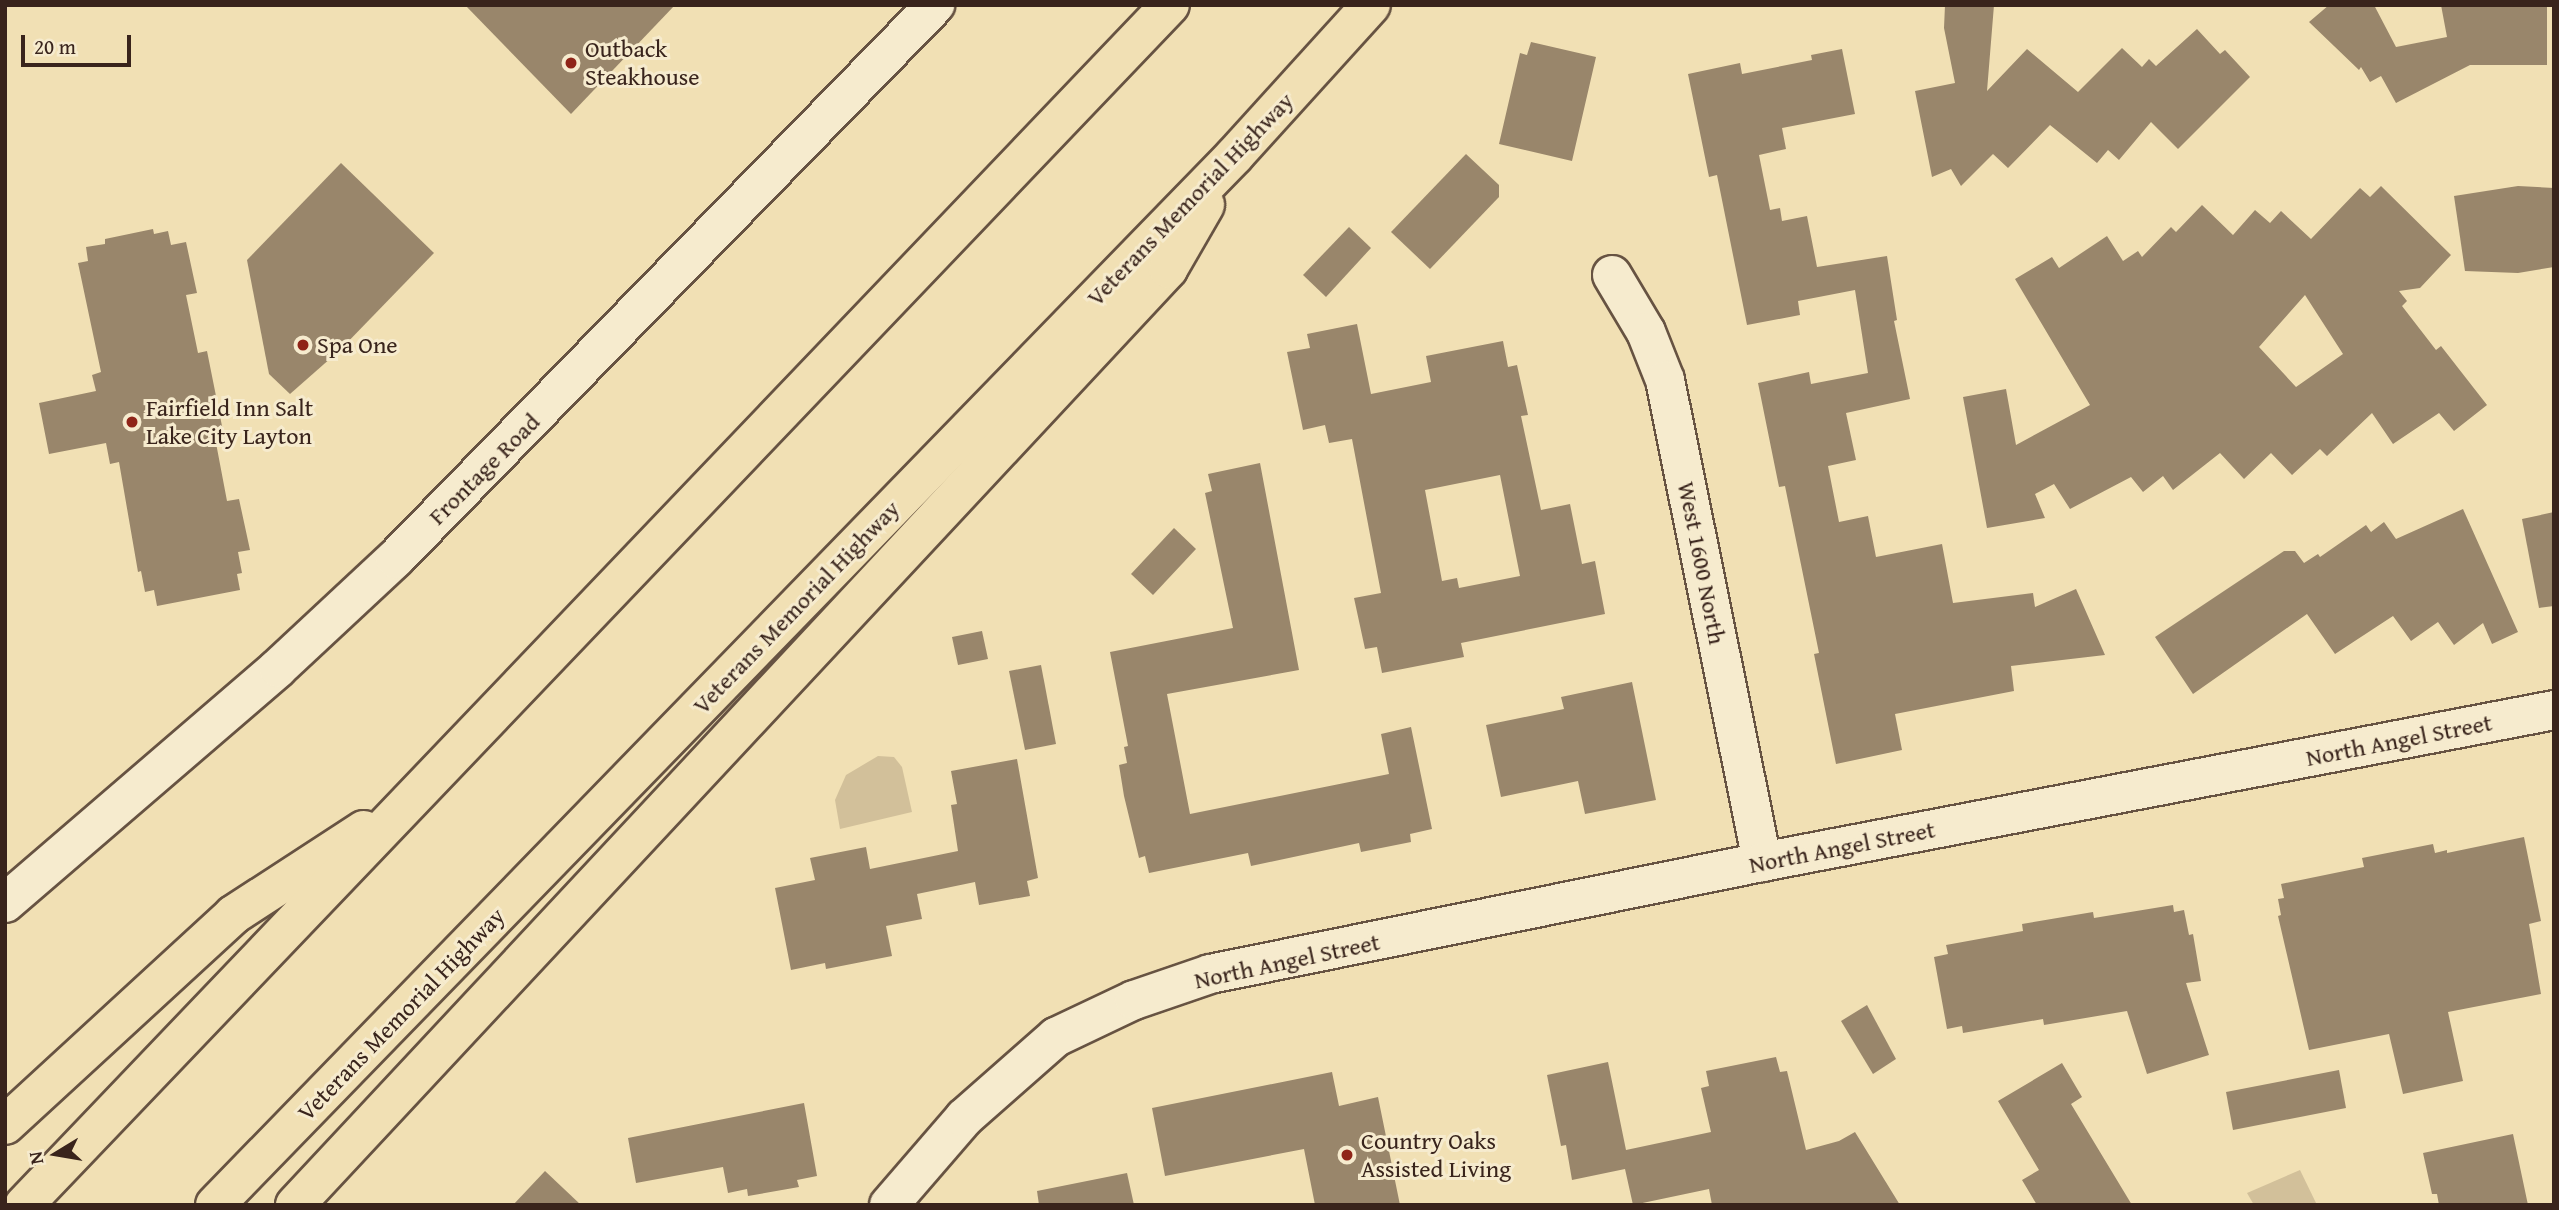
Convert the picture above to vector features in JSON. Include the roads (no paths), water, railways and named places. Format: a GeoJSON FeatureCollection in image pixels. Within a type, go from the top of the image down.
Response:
{"type":"FeatureCollection","features":[{"type":"Feature","properties":{"kind":"highway"},"geometry":{"type":"LineString","coordinates":[[24,1205],[1170,5]]}},
{"type":"Feature","properties":{"kind":"highway","name":"Veterans Memorial Highway"},"geometry":{"type":"LineString","coordinates":[[215,1205],[1235,155],[1371,5]]}},
{"type":"Feature","properties":{"kind":"highway"},"geometry":{"type":"LineString","coordinates":[[295,1205],[1168,269],[1235,155]]}},
{"type":"Feature","properties":{"kind":"highway"},"geometry":{"type":"LineString","coordinates":[[5,1125],[233,915],[419,794]]}},
{"type":"Feature","properties":{"kind":"street","name":"Frontage Road"},"geometry":{"type":"LineString","coordinates":[[5,903],[278,668],[395,559],[934,5]]}},
{"type":"Feature","properties":{"kind":"street","name":"West 1600 North"},"geometry":{"type":"LineString","coordinates":[[1612,275],[1646,332],[1665,380],[1762,862]]}},
{"type":"Feature","properties":{"kind":"street","name":"North Angel Street"},"geometry":{"type":"LineString","coordinates":[[889,1205],[964,1118],[1056,1037],[1134,1000],[1210,974],[1762,862],[2554,710]]}},
{"type":"Feature","properties":{"kind":"place","name":"Outback Steakhouse"},"geometry":{"type":"Point","coordinates":[571,63]}},
{"type":"Feature","properties":{"kind":"place","name":"Spa One"},"geometry":{"type":"Point","coordinates":[303,345]}},
{"type":"Feature","properties":{"kind":"place","name":"Fairfield Inn Salt Lake City Layton"},"geometry":{"type":"Point","coordinates":[132,422]}},
{"type":"Feature","properties":{"kind":"place","name":"Country Oaks Assisted Living"},"geometry":{"type":"Point","coordinates":[1347,1155]}}]}
